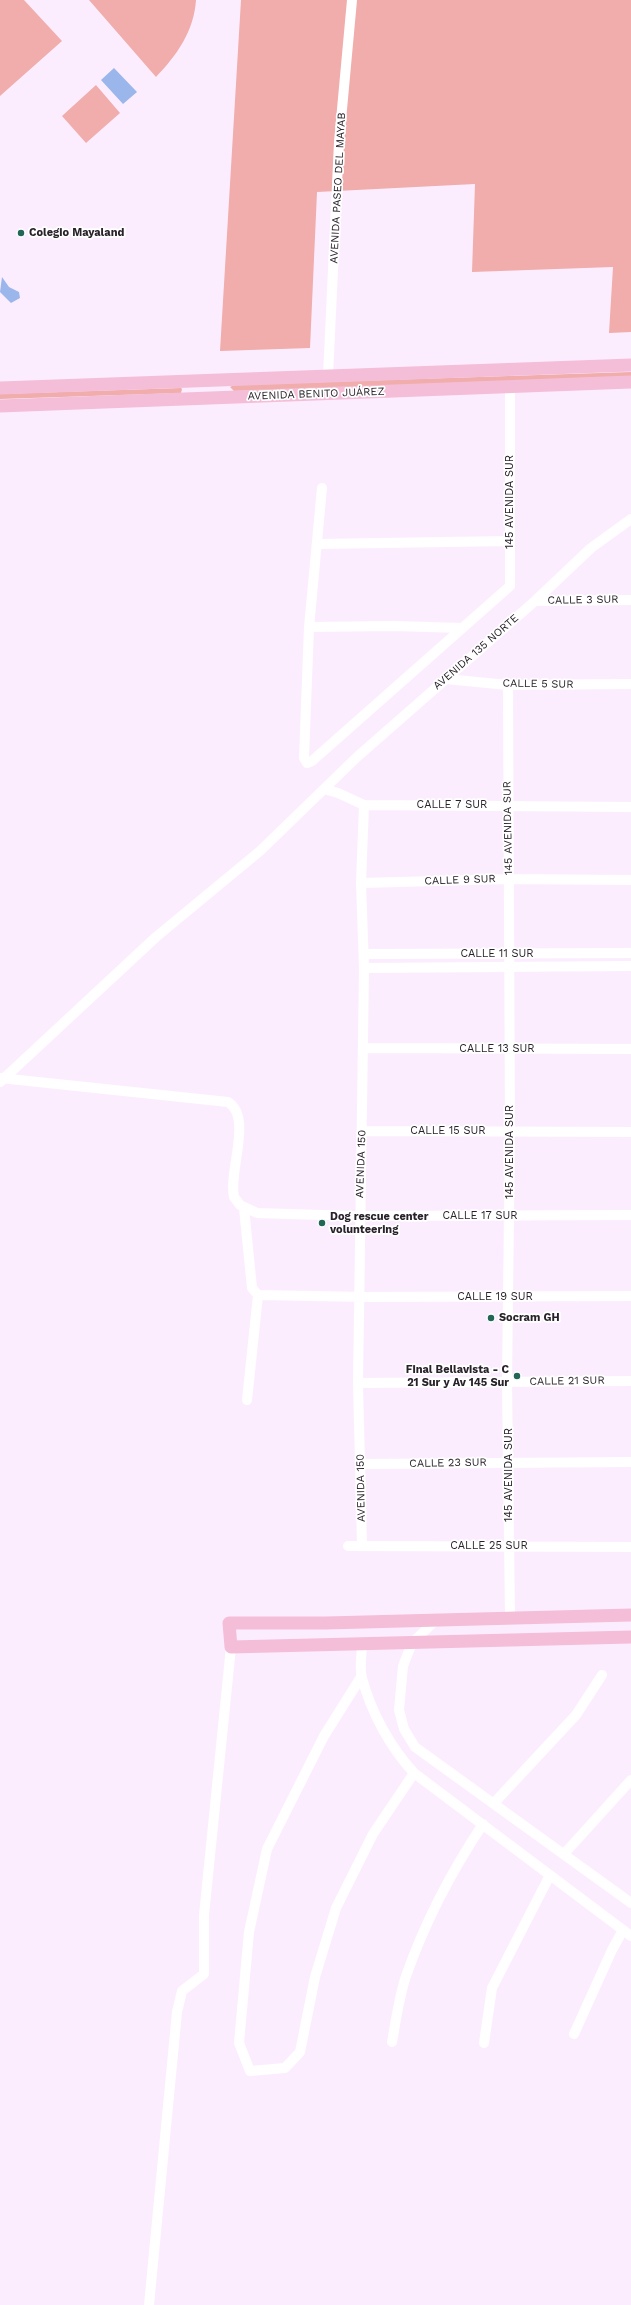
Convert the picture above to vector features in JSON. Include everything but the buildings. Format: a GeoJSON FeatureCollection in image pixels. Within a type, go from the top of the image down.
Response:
{"type":"FeatureCollection","features":[{"type":"Feature","properties":{"kind":"main road","name":"AVENIDA BENITO JUÁREZ"},"geometry":{"type":"LineString","coordinates":[[0,388],[631,365]]}},
{"type":"Feature","properties":{"kind":"main road","name":"AVENIDA BENITO JUÁREZ"},"geometry":{"type":"LineString","coordinates":[[0,406],[510,388],[631,382]]}},
{"type":"Feature","properties":{"kind":"main road"},"geometry":{"type":"LineString","coordinates":[[631,1615],[229,1623],[231,1647],[631,1637]]}},
{"type":"Feature","properties":{"kind":"street","name":"AVENIDA PASEO DEL MAYAB"},"geometry":{"type":"LineString","coordinates":[[328,376],[339,142],[352,0]]}},
{"type":"Feature","properties":{"kind":"street","name":"145 AVENIDA SUR"},"geometry":{"type":"LineString","coordinates":[[309,627],[304,758],[307,763],[312,761],[510,586],[510,388]]}},
{"type":"Feature","properties":{"kind":"street"},"geometry":{"type":"LineString","coordinates":[[322,488],[309,627],[394,626],[462,628]]}},
{"type":"Feature","properties":{"kind":"street","name":"AVENIDA 135 NORTE"},"geometry":{"type":"LineString","coordinates":[[1,1080],[156,937],[260,851],[357,757],[534,601],[591,548],[631,519]]}},
{"type":"Feature","properties":{"kind":"street"},"geometry":{"type":"LineString","coordinates":[[317,544],[510,541]]}},
{"type":"Feature","properties":{"kind":"street","name":"CALLE 3 SUR"},"geometry":{"type":"LineString","coordinates":[[534,601],[631,600]]}},
{"type":"Feature","properties":{"kind":"street","name":"CALLE 5 SUR"},"geometry":{"type":"LineString","coordinates":[[446,679],[508,685],[631,684]]}},
{"type":"Feature","properties":{"kind":"street","name":"145 AVENIDA SUR"},"geometry":{"type":"LineString","coordinates":[[508,685],[507,805],[510,879],[510,1131],[507,1382],[510,1462],[510,1618]]}},
{"type":"Feature","properties":{"kind":"street","name":"CALLE 7 SUR"},"geometry":{"type":"LineString","coordinates":[[324,789],[338,793],[364,805],[631,807]]}},
{"type":"Feature","properties":{"kind":"street","name":"AVENIDA 150"},"geometry":{"type":"LineString","coordinates":[[362,1546],[358,1383],[364,968],[361,883],[364,805]]}},
{"type":"Feature","properties":{"kind":"street","name":"CALLE 9 SUR"},"geometry":{"type":"LineString","coordinates":[[361,883],[510,879],[631,880]]}},
{"type":"Feature","properties":{"kind":"street","name":"CALLE 11 SUR"},"geometry":{"type":"LineString","coordinates":[[364,954],[631,953]]}},
{"type":"Feature","properties":{"kind":"street","name":"CALLE 11 SUR"},"geometry":{"type":"LineString","coordinates":[[364,968],[631,966]]}},
{"type":"Feature","properties":{"kind":"street","name":"CALLE 13 SUR"},"geometry":{"type":"LineString","coordinates":[[363,1048],[631,1049]]}},
{"type":"Feature","properties":{"kind":"street"},"geometry":{"type":"LineString","coordinates":[[1,1080],[228,1102],[236,1108],[240,1121],[233,1192],[236,1202],[244,1208],[252,1288],[258,1295],[247,1400]]}},
{"type":"Feature","properties":{"kind":"street","name":"CALLE 15 SUR"},"geometry":{"type":"LineString","coordinates":[[362,1131],[631,1132]]}},
{"type":"Feature","properties":{"kind":"street","name":"CALLE 17 SUR"},"geometry":{"type":"LineString","coordinates":[[244,1208],[257,1213],[360,1216],[631,1215]]}},
{"type":"Feature","properties":{"kind":"street"},"geometry":{"type":"LineString","coordinates":[[258,1295],[360,1297]]}},
{"type":"Feature","properties":{"kind":"street","name":"CALLE 19 SUR"},"geometry":{"type":"LineString","coordinates":[[360,1297],[631,1296]]}},
{"type":"Feature","properties":{"kind":"street","name":"CALLE 21 SUR"},"geometry":{"type":"LineString","coordinates":[[358,1383],[631,1381]]}},
{"type":"Feature","properties":{"kind":"street","name":"CALLE 23 SUR"},"geometry":{"type":"LineString","coordinates":[[361,1464],[631,1462]]}},
{"type":"Feature","properties":{"kind":"street","name":"CALLE 25 SUR"},"geometry":{"type":"LineString","coordinates":[[348,1546],[631,1547]]}},
{"type":"Feature","properties":{"kind":"street"},"geometry":{"type":"LineString","coordinates":[[436,1620],[412,1643],[403,1666],[399,1710],[404,1729],[415,1747],[631,1903]]}},
{"type":"Feature","properties":{"kind":"street"},"geometry":{"type":"LineString","coordinates":[[362,1644],[361,1677],[378,1718],[397,1754],[414,1774],[483,1824],[627,1933],[612,1950],[574,2034]]}},
{"type":"Feature","properties":{"kind":"street"},"geometry":{"type":"LineString","coordinates":[[148,2305],[177,2012],[182,1991],[204,1974],[204,1915],[231,1647]]}},
{"type":"Feature","properties":{"kind":"street"},"geometry":{"type":"LineString","coordinates":[[494,1803],[576,1715],[602,1675]]}},
{"type":"Feature","properties":{"kind":"street"},"geometry":{"type":"LineString","coordinates":[[361,1677],[324,1736],[267,1849],[249,1932],[239,2043],[250,2071],[285,2068],[300,2052],[315,1977],[336,1908],[373,1834],[414,1774]]}},
{"type":"Feature","properties":{"kind":"street"},"geometry":{"type":"LineString","coordinates":[[564,1854],[631,1780]]}},
{"type":"Feature","properties":{"kind":"street"},"geometry":{"type":"LineString","coordinates":[[392,2042],[405,1978],[427,1922],[455,1866],[483,1824]]}},
{"type":"Feature","properties":{"kind":"street"},"geometry":{"type":"LineString","coordinates":[[484,2043],[492,1988],[550,1875]]}},
{"type":"Feature","properties":{"kind":"shaded area"},"geometry":{"type":"Polygon","coordinates":[[[0,0],[24,0],[62,41],[0,96],[0,0]]]}},
{"type":"Feature","properties":{"kind":"shaded area"},"geometry":{"type":"Polygon","coordinates":[[[89,0],[196,0],[192,22],[183,42],[171,60],[156,77],[89,0]]]}},
{"type":"Feature","properties":{"kind":"shaded area"},"geometry":{"type":"Polygon","coordinates":[[[241,0],[631,0],[631,332],[609,333],[613,267],[472,272],[475,184],[317,192],[310,348],[220,351],[241,0]]]}},
{"type":"Feature","properties":{"kind":"shaded area"},"geometry":{"type":"Polygon","coordinates":[[[96,85],[120,113],[86,143],[62,116],[96,85]]]}},
{"type":"Feature","properties":{"kind":"shaded area"},"geometry":{"type":"Polygon","coordinates":[[[631,372],[631,378],[234,391],[230,387],[234,385],[631,372]]]}},
{"type":"Feature","properties":{"kind":"shaded area"},"geometry":{"type":"Polygon","coordinates":[[[181,388],[181,393],[0,399],[0,394],[181,388]]]}},
{"type":"Feature","properties":{"kind":"water"},"geometry":{"type":"Polygon","coordinates":[[[114,68],[137,92],[123,104],[101,80],[114,68]]]}},
{"type":"Feature","properties":{"kind":"water"},"geometry":{"type":"Polygon","coordinates":[[[2,277],[9,287],[19,292],[20,298],[11,303],[0,292],[2,277]]]}},
{"type":"Feature","properties":{"kind":"place","name":"Colegio Mayaland"},"geometry":{"type":"Point","coordinates":[21,233]}},
{"type":"Feature","properties":{"kind":"place","name":"Dog rescue center volunteering"},"geometry":{"type":"Point","coordinates":[322,1223]}},
{"type":"Feature","properties":{"kind":"place","name":"Socram GH"},"geometry":{"type":"Point","coordinates":[491,1318]}},
{"type":"Feature","properties":{"kind":"place","name":"Final Bellavista - C 21 Sur y Av 145 Sur"},"geometry":{"type":"Point","coordinates":[517,1376]}}]}
